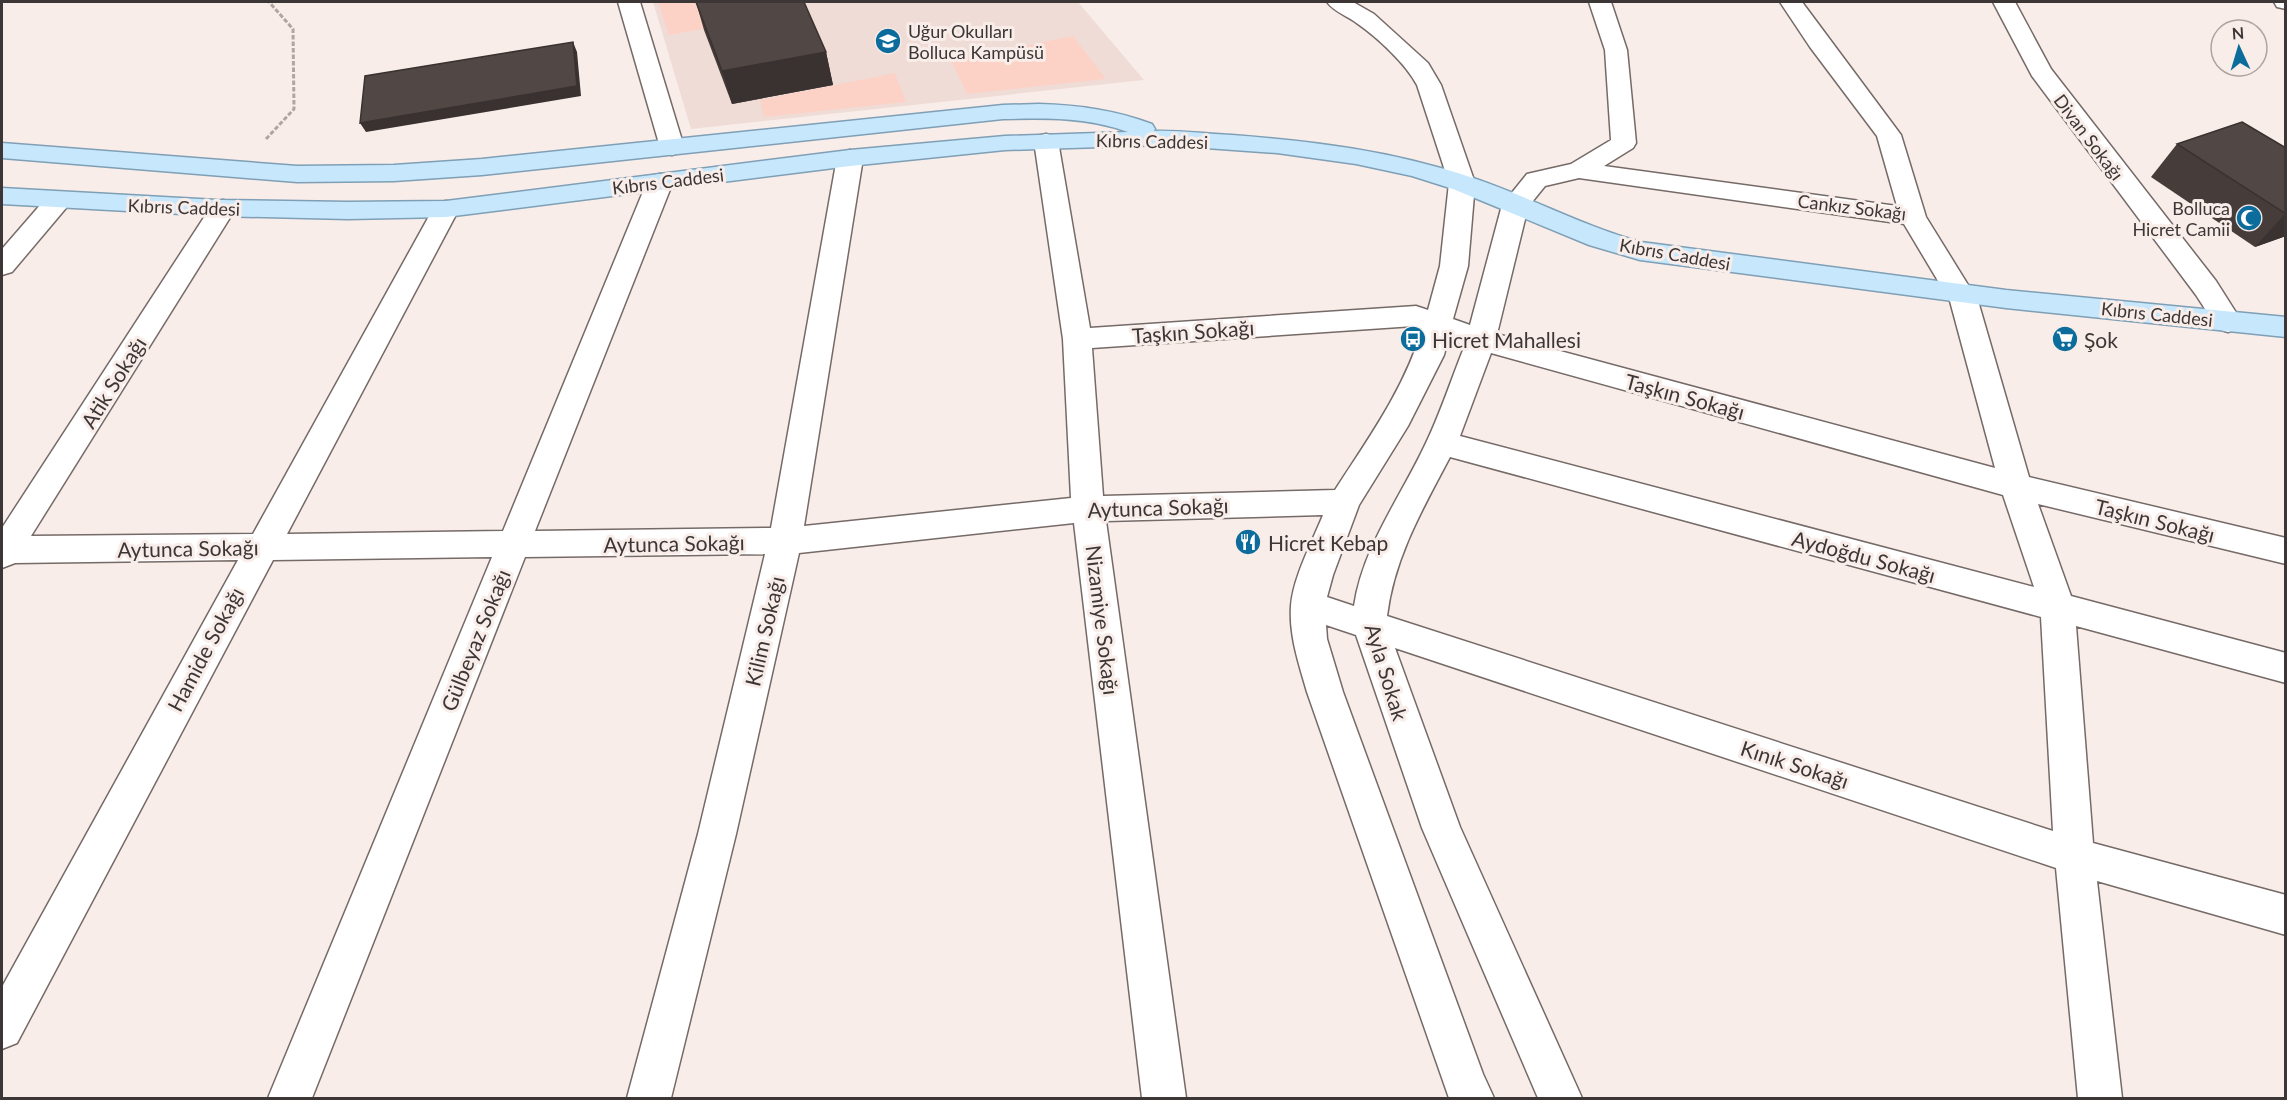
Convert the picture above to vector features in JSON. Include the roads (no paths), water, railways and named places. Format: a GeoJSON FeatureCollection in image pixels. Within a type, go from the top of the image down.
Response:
{"type":"FeatureCollection","features":[{"type":"Feature","properties":{"kind":"main road"},"geometry":{"type":"LineString","coordinates":[[2,150],[297,174],[394,173],[672,147],[991,113],[1047,110],[1092,114],[1129,123],[1164,138]]}},
{"type":"Feature","properties":{"kind":"main road","name":"Kıbrıs Caddesi"},"geometry":{"type":"LineString","coordinates":[[2,196],[57,202],[223,208],[391,211],[446,209],[850,158],[1046,141],[1164,138],[1277,146],[1356,156],[1418,170],[1462,183],[1598,239],[1640,251],[1959,293],[2286,327]]}},
{"type":"Feature","properties":{"kind":"street"},"geometry":{"type":"LineString","coordinates":[[629,2],[672,147]]}},
{"type":"Feature","properties":{"kind":"street"},"geometry":{"type":"LineString","coordinates":[[1338,2],[1366,19],[1420,68],[1430,85],[1462,183],[1454,266],[1428,355],[1393,426],[1344,502],[1316,575],[1308,605],[1310,639],[1325,692],[1465,1085],[1472,1098]]}},
{"type":"Feature","properties":{"kind":"street"},"geometry":{"type":"LineString","coordinates":[[1515,205],[1536,180],[1579,170],[1624,144],[1616,50],[1600,2]]}},
{"type":"Feature","properties":{"kind":"street","name":"Cankız Sokağı"},"geometry":{"type":"LineString","coordinates":[[1579,170],[1914,217],[1889,135],[1818,42],[1791,2]]}},
{"type":"Feature","properties":{"kind":"street","name":"Divan Sokağı"},"geometry":{"type":"LineString","coordinates":[[2004,2],[2040,71],[2206,288],[2228,322]]}},
{"type":"Feature","properties":{"kind":"street","name":"Nizamiye Sokağı"},"geometry":{"type":"LineString","coordinates":[[1046,141],[1077,339],[1088,509],[1164,1098]]}},
{"type":"Feature","properties":{"kind":"street","name":"Kilim Sokağı"},"geometry":{"type":"LineString","coordinates":[[649,1098],[717,834],[785,541],[850,158]]}},
{"type":"Feature","properties":{"kind":"street","name":"Gülbeyaz Sokağı"},"geometry":{"type":"LineString","coordinates":[[290,1098],[660,182]]}},
{"type":"Feature","properties":{"kind":"street"},"geometry":{"type":"LineString","coordinates":[[2,266],[57,202]]}},
{"type":"Feature","properties":{"kind":"street","name":"Ayla Sokak"},"geometry":{"type":"LineString","coordinates":[[1515,205],[1481,340],[1442,443],[1394,533],[1374,586],[1369,623],[1441,828],[1560,1098]]}},
{"type":"Feature","properties":{"kind":"street","name":"Atik Sokağı"},"geometry":{"type":"LineString","coordinates":[[3,552],[223,208]]}},
{"type":"Feature","properties":{"kind":"street","name":"Hamide Sokağı"},"geometry":{"type":"LineString","coordinates":[[2,1028],[260,548],[446,209]]}},
{"type":"Feature","properties":{"kind":"street"},"geometry":{"type":"LineString","coordinates":[[1914,217],[1964,301],[2016,486],[2058,608],[2074,856],[2100,1098]]}},
{"type":"Feature","properties":{"kind":"street","name":"Taşkın Sokağı"},"geometry":{"type":"LineString","coordinates":[[1077,339],[1416,316],[1481,340],[2016,486],[2286,551]]}},
{"type":"Feature","properties":{"kind":"street","name":"Aydoğdu Sokağı"},"geometry":{"type":"LineString","coordinates":[[1442,443],[2286,668]]}},
{"type":"Feature","properties":{"kind":"street","name":"Aytunca Sokağı"},"geometry":{"type":"LineString","coordinates":[[3,552],[785,541],[1088,509],[1344,502]]}},
{"type":"Feature","properties":{"kind":"street","name":"Kınık Sokağı"},"geometry":{"type":"LineString","coordinates":[[1308,605],[1369,623],[2074,856],[2286,915]]}},
{"type":"Feature","properties":{"kind":"place","name":"Uğur Okulları Bolluca Kampüsü"},"geometry":{"type":"Point","coordinates":[888,41]}},
{"type":"Feature","properties":{"kind":"place","name":"Bolluca Hicret Camii"},"geometry":{"type":"Point","coordinates":[2249,218]}},
{"type":"Feature","properties":{"kind":"place","name":"Hicret Mahallesi"},"geometry":{"type":"Point","coordinates":[1413,339]}},
{"type":"Feature","properties":{"kind":"place","name":"Şok"},"geometry":{"type":"Point","coordinates":[2065,339]}},
{"type":"Feature","properties":{"kind":"place","name":"Hicret Kebap"},"geometry":{"type":"Point","coordinates":[1248,542]}}]}
